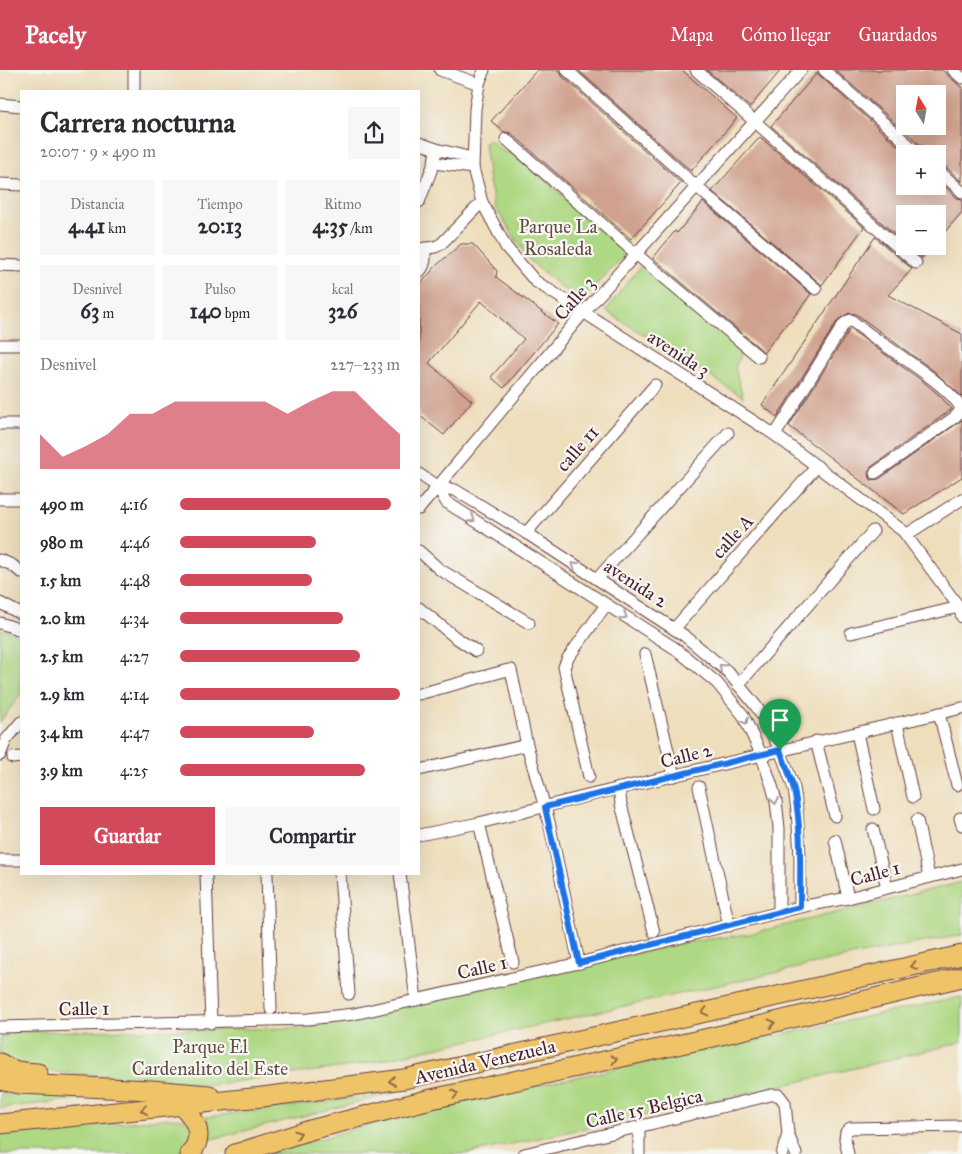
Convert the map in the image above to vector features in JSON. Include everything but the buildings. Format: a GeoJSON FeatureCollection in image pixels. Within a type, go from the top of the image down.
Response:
{"type":"FeatureCollection","features":[{"type":"Feature","properties":{"kind":"main road","name":"Avenida Venezuela"},"geometry":{"type":"LineString","coordinates":[[0,1124],[262,1098],[404,1079],[962,955]]}},
{"type":"Feature","properties":{"kind":"main road","name":"Avenida Venezuela"},"geometry":{"type":"LineString","coordinates":[[235,1154],[310,1130],[427,1100],[713,1037],[962,977]]}},
{"type":"Feature","properties":{"kind":"main road"},"geometry":{"type":"LineString","coordinates":[[0,1063],[9,1069],[21,1072],[90,1078],[151,1090]]}},
{"type":"Feature","properties":{"kind":"main road"},"geometry":{"type":"LineString","coordinates":[[0,1080],[19,1084],[151,1090],[262,1098]]}},
{"type":"Feature","properties":{"kind":"main road"},"geometry":{"type":"LineString","coordinates":[[170,1092],[195,1120],[198,1133],[197,1144],[190,1154]]}},
{"type":"Feature","properties":{"kind":"street"},"geometry":{"type":"LineString","coordinates":[[134,70],[134,90]]}},
{"type":"Feature","properties":{"kind":"street"},"geometry":{"type":"LineString","coordinates":[[440,70],[479,84]]}},
{"type":"Feature","properties":{"kind":"street","name":"avenida 3"},"geometry":{"type":"LineString","coordinates":[[484,70],[479,84],[475,109],[472,163],[482,202],[506,247],[534,281],[775,434],[903,531],[961,612]]}},
{"type":"Feature","properties":{"kind":"street"},"geometry":{"type":"LineString","coordinates":[[567,70],[816,289]]}},
{"type":"Feature","properties":{"kind":"street"},"geometry":{"type":"LineString","coordinates":[[696,70],[916,263]]}},
{"type":"Feature","properties":{"kind":"street","name":"Calle 3"},"geometry":{"type":"LineString","coordinates":[[420,508],[583,312],[802,70]]}},
{"type":"Feature","properties":{"kind":"street"},"geometry":{"type":"LineString","coordinates":[[824,70],[909,145]]}},
{"type":"Feature","properties":{"kind":"street"},"geometry":{"type":"LineString","coordinates":[[953,70],[962,78]]}},
{"type":"Feature","properties":{"kind":"street"},"geometry":{"type":"LineString","coordinates":[[0,104],[20,106]]}},
{"type":"Feature","properties":{"kind":"street"},"geometry":{"type":"LineString","coordinates":[[506,139],[636,254],[759,357]]}},
{"type":"Feature","properties":{"kind":"street"},"geometry":{"type":"LineString","coordinates":[[420,143],[472,163]]}},
{"type":"Feature","properties":{"kind":"street"},"geometry":{"type":"LineString","coordinates":[[420,199],[434,163],[436,149]]}},
{"type":"Feature","properties":{"kind":"street"},"geometry":{"type":"LineString","coordinates":[[434,163],[472,163]]}},
{"type":"Feature","properties":{"kind":"street"},"geometry":{"type":"LineString","coordinates":[[946,177],[962,192]]}},
{"type":"Feature","properties":{"kind":"street"},"geometry":{"type":"LineString","coordinates":[[0,184],[20,185]]}},
{"type":"Feature","properties":{"kind":"street"},"geometry":{"type":"LineString","coordinates":[[420,271],[423,267],[422,249],[441,244],[482,202]]}},
{"type":"Feature","properties":{"kind":"street"},"geometry":{"type":"LineString","coordinates":[[0,265],[20,266]]}},
{"type":"Feature","properties":{"kind":"street"},"geometry":{"type":"LineString","coordinates":[[775,434],[844,324],[851,320],[943,388],[959,405],[961,410],[955,418],[875,473]]}},
{"type":"Feature","properties":{"kind":"street"},"geometry":{"type":"LineString","coordinates":[[0,345],[20,345]]}},
{"type":"Feature","properties":{"kind":"street","name":"calle 11"},"geometry":{"type":"LineString","coordinates":[[526,533],[655,385]]}},
{"type":"Feature","properties":{"kind":"street"},"geometry":{"type":"LineString","coordinates":[[0,424],[20,424]]}},
{"type":"Feature","properties":{"kind":"street"},"geometry":{"type":"LineString","coordinates":[[597,579],[728,433]]}},
{"type":"Feature","properties":{"kind":"street","name":"calle A"},"geometry":{"type":"LineString","coordinates":[[674,629],[818,466]]}},
{"type":"Feature","properties":{"kind":"street"},"geometry":{"type":"LineString","coordinates":[[420,475],[438,487],[446,502],[676,649],[717,683],[743,715],[761,754],[772,786],[779,828],[778,913]]}},
{"type":"Feature","properties":{"kind":"street","name":"avenida 2"},"geometry":{"type":"LineString","coordinates":[[438,487],[455,490],[526,533],[674,629],[722,667],[738,685],[756,706],[780,750],[794,788],[800,856],[800,907]]}},
{"type":"Feature","properties":{"kind":"street"},"geometry":{"type":"LineString","coordinates":[[0,499],[20,499]]}},
{"type":"Feature","properties":{"kind":"street"},"geometry":{"type":"LineString","coordinates":[[906,535],[962,499]]}},
{"type":"Feature","properties":{"kind":"street"},"geometry":{"type":"LineString","coordinates":[[738,685],[873,531]]}},
{"type":"Feature","properties":{"kind":"street"},"geometry":{"type":"LineString","coordinates":[[420,552],[439,569],[529,623]]}},
{"type":"Feature","properties":{"kind":"street"},"geometry":{"type":"LineString","coordinates":[[0,560],[12,565],[20,571]]}},
{"type":"Feature","properties":{"kind":"street"},"geometry":{"type":"LineString","coordinates":[[0,603],[20,613]]}},
{"type":"Feature","properties":{"kind":"street"},"geometry":{"type":"LineString","coordinates":[[589,777],[564,667],[568,658],[606,605]]}},
{"type":"Feature","properties":{"kind":"street"},"geometry":{"type":"LineString","coordinates":[[420,609],[476,651]]}},
{"type":"Feature","properties":{"kind":"street"},"geometry":{"type":"LineString","coordinates":[[851,633],[961,612]]}},
{"type":"Feature","properties":{"kind":"street"},"geometry":{"type":"LineString","coordinates":[[0,623],[20,630]]}},
{"type":"Feature","properties":{"kind":"street"},"geometry":{"type":"LineString","coordinates":[[645,654],[674,776]]}},
{"type":"Feature","properties":{"kind":"street"},"geometry":{"type":"LineString","coordinates":[[420,694],[511,670],[527,744],[545,807],[579,963]]}},
{"type":"Feature","properties":{"kind":"street","name":"Calle 2"},"geometry":{"type":"LineString","coordinates":[[420,835],[479,823],[761,754],[962,708]]}},
{"type":"Feature","properties":{"kind":"street"},"geometry":{"type":"LineString","coordinates":[[939,713],[956,785]]}},
{"type":"Feature","properties":{"kind":"street"},"geometry":{"type":"LineString","coordinates":[[0,755],[6,740],[20,723]]}},
{"type":"Feature","properties":{"kind":"street"},"geometry":{"type":"LineString","coordinates":[[897,723],[913,797]]}},
{"type":"Feature","properties":{"kind":"street"},"geometry":{"type":"LineString","coordinates":[[857,733],[874,809]]}},
{"type":"Feature","properties":{"kind":"street"},"geometry":{"type":"LineString","coordinates":[[816,741],[835,816]]}},
{"type":"Feature","properties":{"kind":"street"},"geometry":{"type":"LineString","coordinates":[[420,770],[527,744]]}},
{"type":"Feature","properties":{"kind":"street"},"geometry":{"type":"LineString","coordinates":[[699,787],[729,926]]}},
{"type":"Feature","properties":{"kind":"street"},"geometry":{"type":"LineString","coordinates":[[619,788],[621,804],[654,932]]}},
{"type":"Feature","properties":{"kind":"street"},"geometry":{"type":"LineString","coordinates":[[917,820],[929,877]]}},
{"type":"Feature","properties":{"kind":"street","name":"Calle 1"},"geometry":{"type":"LineString","coordinates":[[479,823],[513,962]]}},
{"type":"Feature","properties":{"kind":"street"},"geometry":{"type":"LineString","coordinates":[[873,829],[887,888]]}},
{"type":"Feature","properties":{"kind":"street"},"geometry":{"type":"LineString","coordinates":[[835,840],[848,898]]}},
{"type":"Feature","properties":{"kind":"street"},"geometry":{"type":"LineString","coordinates":[[0,860],[20,860]]}},
{"type":"Feature","properties":{"kind":"street","name":"Calle 1"},"geometry":{"type":"LineString","coordinates":[[0,1027],[211,1023],[308,1019],[354,1014],[579,963],[800,907],[848,898],[962,869]]}},
{"type":"Feature","properties":{"kind":"street"},"geometry":{"type":"LineString","coordinates":[[206,875],[211,1023]]}},
{"type":"Feature","properties":{"kind":"street"},"geometry":{"type":"LineString","coordinates":[[267,875],[271,1010]]}},
{"type":"Feature","properties":{"kind":"street"},"geometry":{"type":"LineString","coordinates":[[340,875],[349,994]]}},
{"type":"Feature","properties":{"kind":"street"},"geometry":{"type":"LineString","coordinates":[[400,875],[416,1000]]}},
{"type":"Feature","properties":{"kind":"street","name":"Calle 15 Belgica"},"geometry":{"type":"LineString","coordinates":[[524,1154],[771,1095],[779,1095],[785,1103],[788,1134]]}},
{"type":"Feature","properties":{"kind":"street"},"geometry":{"type":"LineString","coordinates":[[848,1154],[845,1139],[846,1132],[850,1128],[962,1126]]}},
{"type":"Feature","properties":{"kind":"street"},"geometry":{"type":"LineString","coordinates":[[639,1127],[639,1154]]}},
{"type":"Feature","properties":{"kind":"street"},"geometry":{"type":"LineString","coordinates":[[782,1154],[788,1134]]}},
{"type":"Feature","properties":{"kind":"street"},"geometry":{"type":"LineString","coordinates":[[788,1134],[796,1154]]}},
{"type":"Feature","properties":{"kind":"green space","name":"Parque La Rosaleda"},"geometry":{"type":"Polygon","coordinates":[[[489,139],[505,153],[510,150],[628,252],[583,298],[562,288],[530,261],[495,207],[489,181],[484,143],[489,139]]]}},
{"type":"Feature","properties":{"kind":"green space"},"geometry":{"type":"Polygon","coordinates":[[[643,264],[742,350],[735,368],[743,397],[606,311],[643,264]]]}},
{"type":"Feature","properties":{"kind":"green space"},"geometry":{"type":"Polygon","coordinates":[[[0,629],[20,634],[20,695],[0,722],[0,629]]]}},
{"type":"Feature","properties":{"kind":"green space","name":"Parque El Cardenalito del Este"},"geometry":{"type":"Polygon","coordinates":[[[962,882],[962,935],[856,955],[353,1066],[211,1085],[20,1069],[0,1054],[0,1039],[9,1032],[297,1028],[689,942],[749,934],[962,882]]]}},
{"type":"Feature","properties":{"kind":"green space"},"geometry":{"type":"Polygon","coordinates":[[[962,997],[962,1042],[781,1086],[465,1154],[268,1154],[422,1109],[962,997]]]}},
{"type":"Feature","properties":{"kind":"green space"},"geometry":{"type":"Polygon","coordinates":[[[395,1093],[212,1139],[206,1117],[395,1093]]]}},
{"type":"Feature","properties":{"kind":"green space"},"geometry":{"type":"Polygon","coordinates":[[[0,1094],[3,1095],[122,1094],[0,1108],[0,1094]]]}},
{"type":"Feature","properties":{"kind":"green space"},"geometry":{"type":"Polygon","coordinates":[[[172,1118],[184,1119],[193,1128],[184,1150],[174,1154],[0,1154],[0,1134],[172,1118]]]}},
{"type":"Feature","properties":{"kind":"route"},"geometry":{"type":"LineString","coordinates":[[780,750],[794,788],[797,810],[800,856],[800,907],[579,963],[545,807],[780,750]]}}]}
